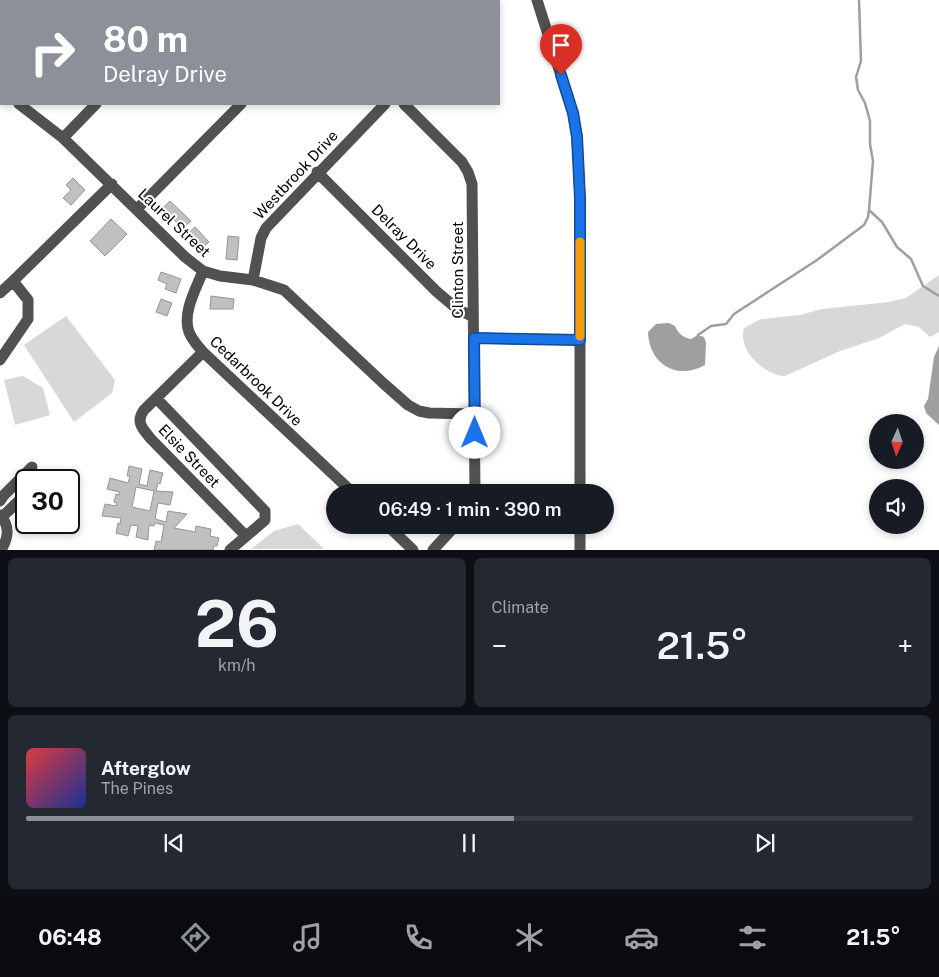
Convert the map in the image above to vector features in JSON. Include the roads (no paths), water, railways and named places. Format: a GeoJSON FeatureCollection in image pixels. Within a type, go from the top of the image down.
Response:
{"type":"FeatureCollection","features":[{"type":"Feature","properties":{"kind":"street"},"geometry":{"type":"LineString","coordinates":[[537,0],[573,113],[577,137],[580,198],[580,484]]}},
{"type":"Feature","properties":{"kind":"street","name":"Laurel Street"},"geometry":{"type":"LineString","coordinates":[[20,105],[64,138],[185,257],[203,270],[220,276],[273,284],[292,296],[408,405],[419,411],[475,414]]}},
{"type":"Feature","properties":{"kind":"street"},"geometry":{"type":"LineString","coordinates":[[64,138],[95,105]]}},
{"type":"Feature","properties":{"kind":"street"},"geometry":{"type":"LineString","coordinates":[[137,209],[240,105]]}},
{"type":"Feature","properties":{"kind":"street","name":"Westbrook Drive"},"geometry":{"type":"LineString","coordinates":[[254,280],[261,238],[266,228],[317,172],[384,105]]}},
{"type":"Feature","properties":{"kind":"street","name":"Clinton Street"},"geometry":{"type":"LineString","coordinates":[[405,105],[462,162],[472,184],[475,484]]}},
{"type":"Feature","properties":{"kind":"street","name":"Delray Drive"},"geometry":{"type":"LineString","coordinates":[[317,172],[436,291],[456,308],[474,317]]}},
{"type":"Feature","properties":{"kind":"street"},"geometry":{"type":"LineString","coordinates":[[0,293],[112,184]]}},
{"type":"Feature","properties":{"kind":"street","name":"Cedarbrook Drive"},"geometry":{"type":"LineString","coordinates":[[203,270],[190,305],[188,326],[192,339],[203,352],[343,484]]}},
{"type":"Feature","properties":{"kind":"street"},"geometry":{"type":"LineString","coordinates":[[0,360],[28,319],[28,300],[13,281]]}},
{"type":"Feature","properties":{"kind":"street"},"geometry":{"type":"LineString","coordinates":[[474,338],[580,340]]}},
{"type":"Feature","properties":{"kind":"street","name":"Elsie Street"},"geometry":{"type":"LineString","coordinates":[[203,352],[139,417],[141,427],[245,535]]}},
{"type":"Feature","properties":{"kind":"street"},"geometry":{"type":"LineString","coordinates":[[156,398],[265,511],[265,520],[245,535],[230,550]]}},
{"type":"Feature","properties":{"kind":"street"},"geometry":{"type":"LineString","coordinates":[[0,501],[32,467]]}},
{"type":"Feature","properties":{"kind":"street"},"geometry":{"type":"LineString","coordinates":[[1,550],[8,536],[8,528],[1,516],[15,504]]}},
{"type":"Feature","properties":{"kind":"street"},"geometry":{"type":"LineString","coordinates":[[396,534],[412,550]]}},
{"type":"Feature","properties":{"kind":"street"},"geometry":{"type":"LineString","coordinates":[[433,550],[448,534]]}},
{"type":"Feature","properties":{"kind":"street"},"geometry":{"type":"LineString","coordinates":[[580,534],[580,550]]}},
{"type":"Feature","properties":{"kind":"waterway"},"geometry":{"type":"LineString","coordinates":[[859,0],[861,61],[856,77],[858,90],[865,103],[870,121],[870,144],[873,161],[869,210],[882,222],[897,247],[911,259],[923,286],[939,296]]}},
{"type":"Feature","properties":{"kind":"waterway"},"geometry":{"type":"LineString","coordinates":[[698,335],[711,326],[726,324],[734,314],[817,260],[864,225],[869,210]]}}]}
